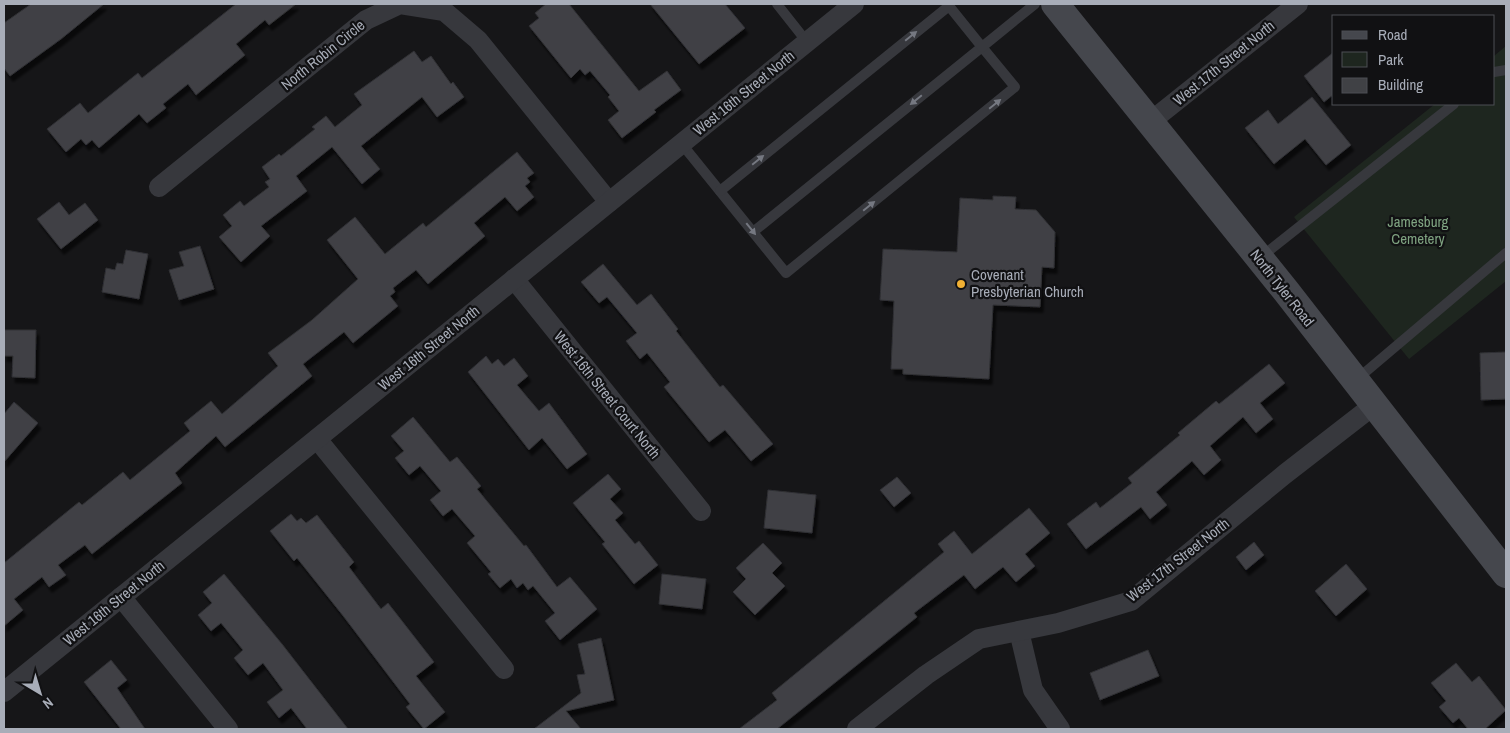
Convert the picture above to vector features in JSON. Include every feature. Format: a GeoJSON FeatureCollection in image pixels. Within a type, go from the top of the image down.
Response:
{"type":"FeatureCollection","features":[{"type":"Feature","properties":{"kind":"main road","name":"North Tyler Road"},"geometry":{"type":"LineString","coordinates":[[1055,4],[1259,258],[1506,574]]}},
{"type":"Feature","properties":{"kind":"street","name":"North Robin Circle"},"geometry":{"type":"LineString","coordinates":[[159,187],[366,20],[400,4],[444,11],[478,40],[609,202]]}},
{"type":"Feature","properties":{"kind":"street","name":"West 16th Street North"},"geometry":{"type":"LineString","coordinates":[[4,692],[854,4]]}},
{"type":"Feature","properties":{"kind":"street","name":"West 17th Street North"},"geometry":{"type":"LineString","coordinates":[[1150,122],[1298,4]]}},
{"type":"Feature","properties":{"kind":"street","name":"West 16th Street Court North"},"geometry":{"type":"LineString","coordinates":[[514,280],[701,511]]}},
{"type":"Feature","properties":{"kind":"street","name":"West 17th Street North"},"geometry":{"type":"LineString","coordinates":[[857,729],[926,675],[979,639],[1058,623],[1131,600],[1285,474],[1374,405]]}},
{"type":"Feature","properties":{"kind":"street"},"geometry":{"type":"LineString","coordinates":[[317,439],[504,669]]}},
{"type":"Feature","properties":{"kind":"street"},"geometry":{"type":"LineString","coordinates":[[121,597],[228,729]]}},
{"type":"Feature","properties":{"kind":"street"},"geometry":{"type":"LineString","coordinates":[[1019,631],[1033,690],[1060,729]]}},
{"type":"Feature","properties":{"kind":"lane"},"geometry":{"type":"LineString","coordinates":[[777,4],[807,42]]}},
{"type":"Feature","properties":{"kind":"lane"},"geometry":{"type":"LineString","coordinates":[[753,232],[1035,4]]}},
{"type":"Feature","properties":{"kind":"lane"},"geometry":{"type":"LineString","coordinates":[[682,143],[720,191],[786,273],[1015,87],[949,6],[720,191]]}},
{"type":"Feature","properties":{"kind":"lane"},"geometry":{"type":"LineString","coordinates":[[1259,258],[1453,105]]}},
{"type":"Feature","properties":{"kind":"lane"},"geometry":{"type":"LineString","coordinates":[[1356,381],[1506,253]]}},
{"type":"Feature","properties":{"kind":"green space","name":"Jamesburg Cemetery"},"geometry":{"type":"Polygon","coordinates":[[[1506,46],[1506,281],[1409,359],[1294,217],[1434,105],[1495,105],[1495,55],[1506,46]]]}},
{"type":"Feature","properties":{"kind":"building"},"geometry":{"type":"Polygon","coordinates":[[[31,4],[104,4],[61,39],[10,76],[4,68],[4,23],[31,4]]]}},
{"type":"Feature","properties":{"kind":"building"},"geometry":{"type":"Polygon","coordinates":[[[236,4],[296,4],[269,25],[265,20],[236,44],[245,55],[196,95],[188,84],[163,104],[166,108],[147,123],[139,114],[99,148],[92,140],[86,145],[81,139],[66,152],[47,129],[80,103],[88,113],[138,73],[142,78],[236,4]]]}},
{"type":"Feature","properties":{"kind":"building"},"geometry":{"type":"Polygon","coordinates":[[[546,4],[569,4],[639,91],[667,71],[681,90],[654,110],[656,112],[622,138],[608,120],[619,111],[608,97],[610,95],[590,71],[585,75],[580,69],[571,78],[529,26],[539,18],[535,13],[546,4]]]}},
{"type":"Feature","properties":{"kind":"building"},"geometry":{"type":"Polygon","coordinates":[[[650,4],[725,4],[745,28],[699,64],[650,4]]]}},
{"type":"Feature","properties":{"kind":"building"},"geometry":{"type":"Polygon","coordinates":[[[414,51],[422,62],[431,56],[451,84],[453,82],[464,97],[437,117],[422,97],[361,146],[380,169],[362,184],[332,147],[296,176],[307,191],[261,226],[270,236],[241,262],[219,237],[232,226],[223,215],[240,201],[244,206],[269,187],[265,182],[270,179],[262,167],[279,154],[281,156],[315,129],[312,127],[326,116],[335,127],[362,105],[354,94],[414,51]]]}},
{"type":"Feature","properties":{"kind":"building"},"geometry":{"type":"Polygon","coordinates":[[[1332,54],[1332,96],[1324,102],[1304,76],[1332,54]]]}},
{"type":"Feature","properties":{"kind":"building"},"geometry":{"type":"Polygon","coordinates":[[[1312,97],[1351,145],[1326,165],[1305,139],[1274,164],[1245,128],[1268,110],[1278,124],[1312,97]]]}},
{"type":"Feature","properties":{"kind":"building"},"geometry":{"type":"Polygon","coordinates":[[[517,152],[534,173],[527,178],[530,182],[525,186],[534,197],[517,211],[505,197],[474,223],[485,236],[428,284],[416,270],[393,288],[395,292],[390,296],[398,306],[353,343],[344,332],[303,364],[312,376],[225,447],[216,436],[175,473],[182,483],[92,554],[85,545],[58,565],[66,575],[49,587],[42,577],[14,599],[23,610],[4,626],[4,563],[79,502],[82,505],[123,472],[130,480],[190,431],[184,423],[211,401],[222,414],[278,366],[268,353],[312,320],[358,279],[327,240],[355,217],[385,254],[423,223],[426,227],[517,152]]]}},
{"type":"Feature","properties":{"kind":"building","name":"Covenant Presbyterian Church"},"geometry":{"type":"Polygon","coordinates":[[[993,196],[1016,197],[1015,209],[1036,210],[1055,232],[1054,268],[1042,267],[1040,307],[993,305],[989,379],[903,374],[903,369],[891,369],[894,301],[880,300],[883,249],[957,252],[960,198],[993,200],[993,196]]]}},
{"type":"Feature","properties":{"kind":"building"},"geometry":{"type":"Polygon","coordinates":[[[59,202],[69,215],[85,203],[98,220],[61,249],[37,219],[59,202]]]}},
{"type":"Feature","properties":{"kind":"building"},"geometry":{"type":"Polygon","coordinates":[[[200,246],[214,289],[179,300],[169,270],[184,266],[179,252],[200,246]]]}},
{"type":"Feature","properties":{"kind":"building"},"geometry":{"type":"Polygon","coordinates":[[[126,250],[148,254],[139,299],[102,292],[106,268],[115,270],[117,263],[123,264],[126,250]]]}},
{"type":"Feature","properties":{"kind":"building"},"geometry":{"type":"Polygon","coordinates":[[[603,264],[637,305],[651,294],[678,329],[676,331],[720,387],[723,385],[773,444],[751,461],[725,430],[709,442],[664,387],[670,382],[647,353],[640,359],[626,341],[637,333],[607,297],[599,303],[581,282],[603,264]]]}},
{"type":"Feature","properties":{"kind":"building"},"geometry":{"type":"Polygon","coordinates":[[[4,330],[36,330],[35,378],[12,377],[13,356],[4,356],[4,330]]]}},
{"type":"Feature","properties":{"kind":"building"},"geometry":{"type":"Polygon","coordinates":[[[1506,352],[1506,399],[1481,400],[1480,353],[1506,352]]]}},
{"type":"Feature","properties":{"kind":"building"},"geometry":{"type":"Polygon","coordinates":[[[486,356],[492,364],[498,359],[504,366],[514,358],[528,376],[517,385],[539,411],[549,403],[587,454],[567,469],[542,438],[529,450],[468,372],[486,356]]]}},
{"type":"Feature","properties":{"kind":"building"},"geometry":{"type":"Polygon","coordinates":[[[1269,364],[1285,383],[1260,403],[1273,419],[1256,433],[1243,417],[1210,446],[1221,460],[1204,475],[1192,461],[1156,492],[1167,505],[1150,519],[1141,507],[1086,549],[1067,524],[1096,502],[1100,508],[1132,483],[1128,478],[1180,435],[1178,433],[1216,401],[1219,404],[1269,364]]]}},
{"type":"Feature","properties":{"kind":"building"},"geometry":{"type":"Polygon","coordinates":[[[14,402],[38,423],[4,462],[4,414],[14,402]]]}},
{"type":"Feature","properties":{"kind":"building"},"geometry":{"type":"Polygon","coordinates":[[[413,417],[450,462],[457,457],[481,486],[477,489],[524,546],[526,545],[557,587],[570,577],[597,609],[560,640],[545,621],[555,613],[533,586],[528,590],[523,583],[517,588],[511,579],[500,588],[488,574],[491,572],[467,543],[475,536],[452,509],[443,516],[430,500],[441,491],[420,466],[409,475],[395,458],[404,451],[391,436],[413,417]]]}},
{"type":"Feature","properties":{"kind":"building"},"geometry":{"type":"Polygon","coordinates":[[[608,474],[621,489],[610,499],[623,513],[615,520],[635,544],[639,541],[658,565],[634,584],[602,544],[605,542],[573,503],[608,474]]]}},
{"type":"Feature","properties":{"kind":"building"},"geometry":{"type":"Polygon","coordinates":[[[897,477],[911,493],[894,507],[880,490],[897,477]]]}},
{"type":"Feature","properties":{"kind":"building"},"geometry":{"type":"Polygon","coordinates":[[[768,490],[816,495],[812,533],[764,528],[768,490]]]}},
{"type":"Feature","properties":{"kind":"building"},"geometry":{"type":"Polygon","coordinates":[[[1029,508],[1050,533],[1025,554],[1035,566],[1016,582],[1003,567],[975,589],[964,575],[914,613],[917,617],[777,729],[739,729],[777,700],[772,693],[944,552],[938,544],[954,531],[972,554],[1029,508]]]}},
{"type":"Feature","properties":{"kind":"building"},"geometry":{"type":"Polygon","coordinates":[[[291,514],[297,521],[301,518],[306,523],[317,515],[354,562],[349,567],[381,609],[388,603],[434,662],[416,676],[445,712],[424,729],[406,707],[410,704],[344,617],[297,558],[294,561],[270,531],[291,514]]]}},
{"type":"Feature","properties":{"kind":"building"},"geometry":{"type":"Polygon","coordinates":[[[1254,542],[1264,555],[1246,570],[1236,557],[1254,542]]]}},
{"type":"Feature","properties":{"kind":"building"},"geometry":{"type":"Polygon","coordinates":[[[763,543],[782,563],[772,573],[785,586],[755,615],[733,592],[746,579],[736,568],[763,543]]]}},
{"type":"Feature","properties":{"kind":"building"},"geometry":{"type":"Polygon","coordinates":[[[1346,564],[1367,589],[1336,616],[1315,591],[1346,564]]]}},
{"type":"Feature","properties":{"kind":"building"},"geometry":{"type":"Polygon","coordinates":[[[224,574],[282,644],[348,729],[307,729],[291,708],[279,718],[267,702],[283,690],[263,663],[248,675],[234,658],[243,650],[221,623],[211,631],[198,615],[212,603],[203,592],[224,574]]]}},
{"type":"Feature","properties":{"kind":"building"},"geometry":{"type":"Polygon","coordinates":[[[662,574],[706,579],[702,609],[659,604],[662,574]]]}},
{"type":"Feature","properties":{"kind":"building"},"geometry":{"type":"Polygon","coordinates":[[[601,638],[614,700],[566,711],[581,729],[534,729],[581,693],[577,675],[585,674],[578,644],[601,638]]]}},
{"type":"Feature","properties":{"kind":"building"},"geometry":{"type":"Polygon","coordinates":[[[1148,650],[1159,676],[1100,700],[1090,673],[1148,650]]]}},
{"type":"Feature","properties":{"kind":"building"},"geometry":{"type":"Polygon","coordinates":[[[111,660],[127,680],[117,688],[145,729],[121,729],[84,682],[111,660]]]}},
{"type":"Feature","properties":{"kind":"building"},"geometry":{"type":"Polygon","coordinates":[[[1456,663],[1472,682],[1479,676],[1506,710],[1485,729],[1468,729],[1459,718],[1453,723],[1439,707],[1446,701],[1431,683],[1456,663]]]}},
{"type":"Feature","properties":{"kind":"place","name":"Covenant Presbyterian Church"},"geometry":{"type":"Point","coordinates":[961,284]}}]}
